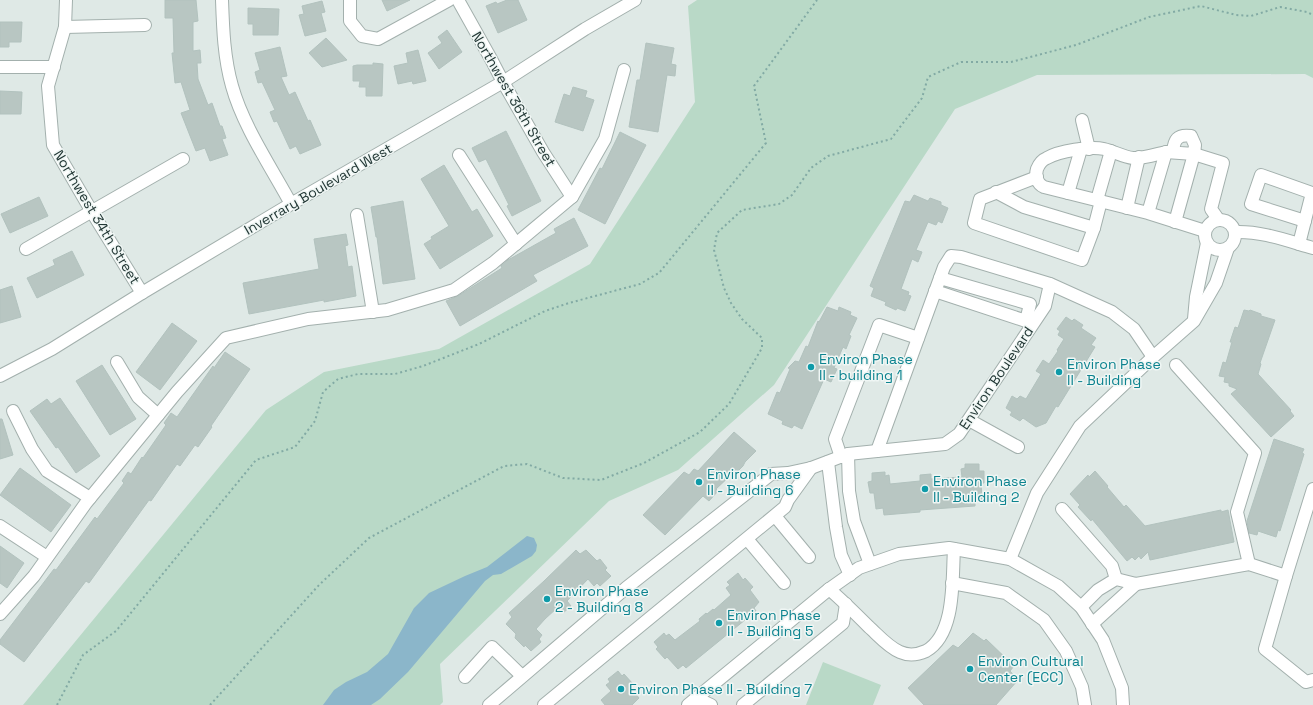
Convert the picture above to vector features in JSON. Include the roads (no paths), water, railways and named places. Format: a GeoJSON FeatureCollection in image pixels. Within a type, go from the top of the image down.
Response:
{"type":"FeatureCollection","features":[{"type":"Feature","properties":{"kind":"street","name":"Northwest 34th Street"},"geometry":{"type":"LineString","coordinates":[[66,0],[65,27],[48,86],[53,145],[142,293]]}},
{"type":"Feature","properties":{"kind":"street"},"geometry":{"type":"LineString","coordinates":[[222,0],[223,38],[232,86],[246,122],[291,204]]}},
{"type":"Feature","properties":{"kind":"street"},"geometry":{"type":"LineString","coordinates":[[350,0],[350,21],[362,36],[378,39],[449,0]]}},
{"type":"Feature","properties":{"kind":"street","name":"Northwest 36th Street"},"geometry":{"type":"LineString","coordinates":[[458,0],[543,152],[572,197]]}},
{"type":"Feature","properties":{"kind":"street","name":"Inverrary Boulevard West"},"geometry":{"type":"LineString","coordinates":[[0,376],[52,349],[291,204],[503,82],[585,29],[635,0]]}},
{"type":"Feature","properties":{"kind":"street"},"geometry":{"type":"LineString","coordinates":[[65,27],[145,25]]}},
{"type":"Feature","properties":{"kind":"street"},"geometry":{"type":"LineString","coordinates":[[0,67],[54,67]]}},
{"type":"Feature","properties":{"kind":"street"},"geometry":{"type":"LineString","coordinates":[[0,614],[34,576],[90,498],[158,415],[226,338],[308,319],[387,310],[454,290],[493,263],[572,197],[605,138],[624,70]]}},
{"type":"Feature","properties":{"kind":"street"},"geometry":{"type":"LineString","coordinates":[[1068,194],[1085,149],[1082,120]]}},
{"type":"Feature","properties":{"kind":"street"},"geometry":{"type":"LineString","coordinates":[[1148,213],[1174,142],[1184,135],[1191,136],[1195,145],[1194,154],[1175,222]]}},
{"type":"Feature","properties":{"kind":"street"},"geometry":{"type":"LineString","coordinates":[[1194,321],[1196,297],[1206,237],[1208,226],[1218,219],[1229,222],[1235,232],[1233,244],[1223,250],[1217,250],[1211,248],[1206,237],[1175,222],[1148,213],[1040,186],[1037,181],[1038,167],[1046,158],[1085,149],[1102,149],[1133,158],[1170,152],[1194,154],[1223,163],[1211,209],[1218,219]]}},
{"type":"Feature","properties":{"kind":"street"},"geometry":{"type":"LineString","coordinates":[[1037,177],[980,198],[974,223],[1082,260],[1094,228],[1099,201],[1112,151]]}},
{"type":"Feature","properties":{"kind":"street"},"geometry":{"type":"LineString","coordinates":[[459,155],[516,244]]}},
{"type":"Feature","properties":{"kind":"street"},"geometry":{"type":"LineString","coordinates":[[1127,208],[1139,158]]}},
{"type":"Feature","properties":{"kind":"street"},"geometry":{"type":"LineString","coordinates":[[26,249],[183,159]]}},
{"type":"Feature","properties":{"kind":"street"},"geometry":{"type":"LineString","coordinates":[[1299,244],[1305,221],[1312,193],[1261,175],[1252,204],[1305,221]]}},
{"type":"Feature","properties":{"kind":"street"},"geometry":{"type":"LineString","coordinates":[[996,192],[1024,207],[1094,228]]}},
{"type":"Feature","properties":{"kind":"street"},"geometry":{"type":"LineString","coordinates":[[357,215],[373,312]]}},
{"type":"Feature","properties":{"kind":"street"},"geometry":{"type":"LineString","coordinates":[[1235,232],[1261,234],[1313,248]]}},
{"type":"Feature","properties":{"kind":"street"},"geometry":{"type":"LineString","coordinates":[[1010,559],[1037,493],[1080,426],[1153,356],[1194,321],[1216,283],[1228,248]]}},
{"type":"Feature","properties":{"kind":"street"},"geometry":{"type":"LineString","coordinates":[[877,451],[944,267],[951,256],[961,257],[1050,284],[1112,312],[1134,329],[1153,356]]}},
{"type":"Feature","properties":{"kind":"street"},"geometry":{"type":"LineString","coordinates":[[935,291],[1026,321],[1030,304],[940,278]]}},
{"type":"Feature","properties":{"kind":"street","name":"Environ Boulevard"},"geometry":{"type":"LineString","coordinates":[[488,705],[502,701],[522,676],[626,588],[771,474],[788,473],[811,468],[845,456],[944,444],[959,434],[1045,306],[1050,284]]}},
{"type":"Feature","properties":{"kind":"street"},"geometry":{"type":"LineString","coordinates":[[870,564],[854,521],[845,456],[835,439],[879,325],[918,338]]}},
{"type":"Feature","properties":{"kind":"street"},"geometry":{"type":"LineString","coordinates":[[117,362],[138,397],[158,415]]}},
{"type":"Feature","properties":{"kind":"street"},"geometry":{"type":"LineString","coordinates":[[1176,365],[1255,452],[1237,512],[1249,564]]}},
{"type":"Feature","properties":{"kind":"street"},"geometry":{"type":"LineString","coordinates":[[13,411],[32,449],[47,471],[90,498]]}},
{"type":"Feature","properties":{"kind":"street"},"geometry":{"type":"LineString","coordinates":[[968,420],[1018,447]]}},
{"type":"Feature","properties":{"kind":"street"},"geometry":{"type":"LineString","coordinates":[[828,462],[841,555],[850,575]]}},
{"type":"Feature","properties":{"kind":"street"},"geometry":{"type":"LineString","coordinates":[[544,705],[775,516],[785,507],[788,500],[811,468]]}},
{"type":"Feature","properties":{"kind":"street"},"geometry":{"type":"LineString","coordinates":[[1313,489],[1265,649],[1306,682],[1313,680]]}},
{"type":"Feature","properties":{"kind":"street"},"geometry":{"type":"LineString","coordinates":[[1062,510],[1112,566],[1116,579]]}},
{"type":"Feature","properties":{"kind":"street"},"geometry":{"type":"LineString","coordinates":[[775,516],[809,557]]}},
{"type":"Feature","properties":{"kind":"street"},"geometry":{"type":"LineString","coordinates":[[0,526],[48,557]]}},
{"type":"Feature","properties":{"kind":"street"},"geometry":{"type":"LineString","coordinates":[[747,539],[784,583]]}},
{"type":"Feature","properties":{"kind":"street"},"geometry":{"type":"LineString","coordinates":[[692,701],[829,589],[859,568],[899,554],[949,548],[1010,559],[1058,586],[1081,607],[1103,640],[1122,688],[1123,705]]}},
{"type":"Feature","properties":{"kind":"street"},"geometry":{"type":"LineString","coordinates":[[829,589],[885,642],[899,652],[908,655],[919,654],[931,648],[940,638],[951,605],[954,549]]}},
{"type":"Feature","properties":{"kind":"street"},"geometry":{"type":"LineString","coordinates":[[1081,607],[1098,590],[1116,579],[1136,584],[1249,564],[1286,576]]}},
{"type":"Feature","properties":{"kind":"street"},"geometry":{"type":"LineString","coordinates":[[952,583],[1006,593],[1044,620],[1066,651],[1082,687],[1085,705]]}},
{"type":"Feature","properties":{"kind":"street"},"geometry":{"type":"LineString","coordinates":[[1092,624],[1112,608],[1136,584]]}},
{"type":"Feature","properties":{"kind":"street"},"geometry":{"type":"LineString","coordinates":[[743,705],[843,623],[846,604]]}},
{"type":"Feature","properties":{"kind":"street"},"geometry":{"type":"LineString","coordinates":[[466,677],[492,647],[522,676]]}},
{"type":"Feature","properties":{"kind":"street"},"geometry":{"type":"LineString","coordinates":[[692,701],[711,705]]}},
{"type":"Feature","properties":{"kind":"water"},"geometry":{"type":"Polygon","coordinates":[[[527,536],[534,538],[537,545],[536,551],[532,556],[501,574],[493,575],[485,581],[408,672],[380,699],[371,705],[323,705],[334,690],[346,682],[367,672],[388,654],[414,608],[429,593],[487,567],[527,536]]]}},
{"type":"Feature","properties":{"kind":"place","name":"Environ Phase II - building 1"},"geometry":{"type":"Point","coordinates":[811,367]}},
{"type":"Feature","properties":{"kind":"place","name":"Environ Phase II - Building"},"geometry":{"type":"Point","coordinates":[1059,372]}},
{"type":"Feature","properties":{"kind":"place","name":"Environ Phase II - Building 6"},"geometry":{"type":"Point","coordinates":[699,482]}},
{"type":"Feature","properties":{"kind":"place","name":"Environ Phase II - Building 2"},"geometry":{"type":"Point","coordinates":[925,489]}},
{"type":"Feature","properties":{"kind":"place","name":"Environ Phase 2 - Building 8"},"geometry":{"type":"Point","coordinates":[547,599]}},
{"type":"Feature","properties":{"kind":"place","name":"Environ Phase II - Building 5"},"geometry":{"type":"Point","coordinates":[719,623]}},
{"type":"Feature","properties":{"kind":"place","name":"Environ Cultural Center (ECC)"},"geometry":{"type":"Point","coordinates":[970,669]}},
{"type":"Feature","properties":{"kind":"place","name":"Environ Phase II - Building 7"},"geometry":{"type":"Point","coordinates":[621,689]}}]}
